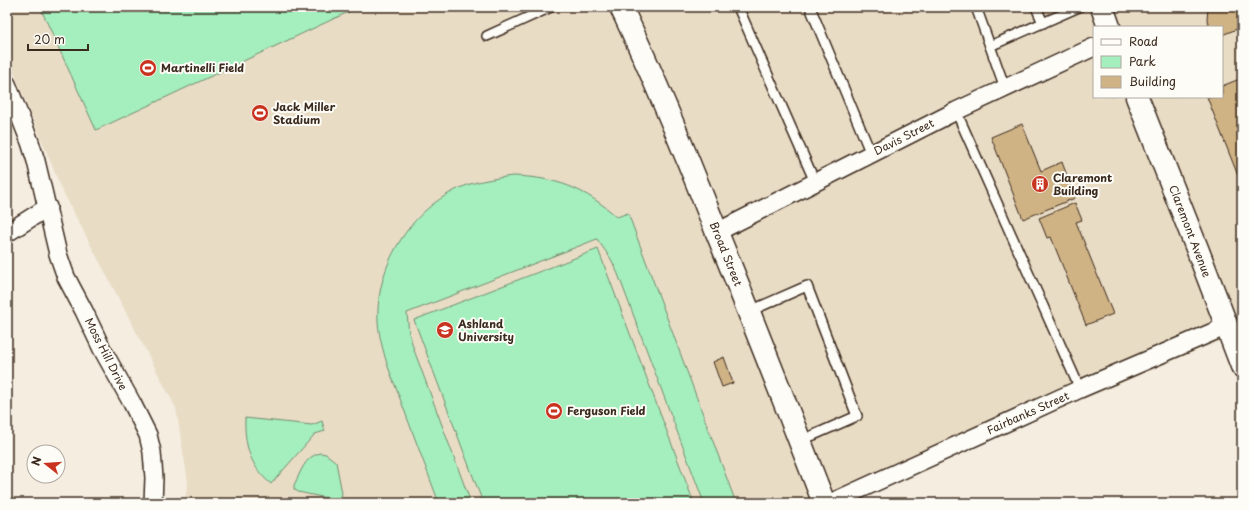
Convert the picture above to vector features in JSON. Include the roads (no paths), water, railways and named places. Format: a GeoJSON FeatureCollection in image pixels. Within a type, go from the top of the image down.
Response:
{"type":"FeatureCollection","features":[{"type":"Feature","properties":{"kind":"street","name":"Broad Street"},"geometry":{"type":"LineString","coordinates":[[620,7],[661,94],[750,311],[824,503]]}},
{"type":"Feature","properties":{"kind":"street"},"geometry":{"type":"LineString","coordinates":[[1102,7],[1109,26]]}},
{"type":"Feature","properties":{"kind":"street","name":"Davis Street"},"geometry":{"type":"LineString","coordinates":[[717,232],[956,111],[1093,47]]}},
{"type":"Feature","properties":{"kind":"street","name":"Moss Hill Drive"},"geometry":{"type":"LineString","coordinates":[[7,84],[30,142],[48,207],[58,254],[66,277],[111,368],[132,403],[148,436],[152,452],[154,478],[153,503]]}},
{"type":"Feature","properties":{"kind":"street","name":"Claremont Avenue"},"geometry":{"type":"LineString","coordinates":[[1137,98],[1242,366]]}},
{"type":"Feature","properties":{"kind":"street"},"geometry":{"type":"LineString","coordinates":[[7,233],[48,207]]}},
{"type":"Feature","properties":{"kind":"street","name":"Fairbanks Street"},"geometry":{"type":"LineString","coordinates":[[830,503],[1080,389],[1227,326]]}},
{"type":"Feature","properties":{"kind":"lane"},"geometry":{"type":"LineString","coordinates":[[486,36],[551,7]]}},
{"type":"Feature","properties":{"kind":"lane"},"geometry":{"type":"LineString","coordinates":[[738,7],[815,182]]}},
{"type":"Feature","properties":{"kind":"lane"},"geometry":{"type":"LineString","coordinates":[[810,7],[871,154]]}},
{"type":"Feature","properties":{"kind":"lane"},"geometry":{"type":"LineString","coordinates":[[976,7],[1005,88]]}},
{"type":"Feature","properties":{"kind":"lane"},"geometry":{"type":"LineString","coordinates":[[1036,7],[1043,23]]}},
{"type":"Feature","properties":{"kind":"lane"},"geometry":{"type":"LineString","coordinates":[[990,46],[1079,7]]}},
{"type":"Feature","properties":{"kind":"lane"},"geometry":{"type":"LineString","coordinates":[[956,111],[1080,389]]}},
{"type":"Feature","properties":{"kind":"lane"},"geometry":{"type":"LineString","coordinates":[[750,311],[807,286],[820,317],[857,416],[800,440]]}},
{"type":"Feature","properties":{"kind":"place","name":"Martinelli Field"},"geometry":{"type":"Point","coordinates":[148,68]}},
{"type":"Feature","properties":{"kind":"place","name":"Jack Miller Stadium"},"geometry":{"type":"Point","coordinates":[260,113]}},
{"type":"Feature","properties":{"kind":"place","name":"Claremont Building"},"geometry":{"type":"Point","coordinates":[1040,184]}},
{"type":"Feature","properties":{"kind":"place","name":"Ashland University"},"geometry":{"type":"Point","coordinates":[445,330]}},
{"type":"Feature","properties":{"kind":"place","name":"Ferguson Field"},"geometry":{"type":"Point","coordinates":[554,411]}}]}
